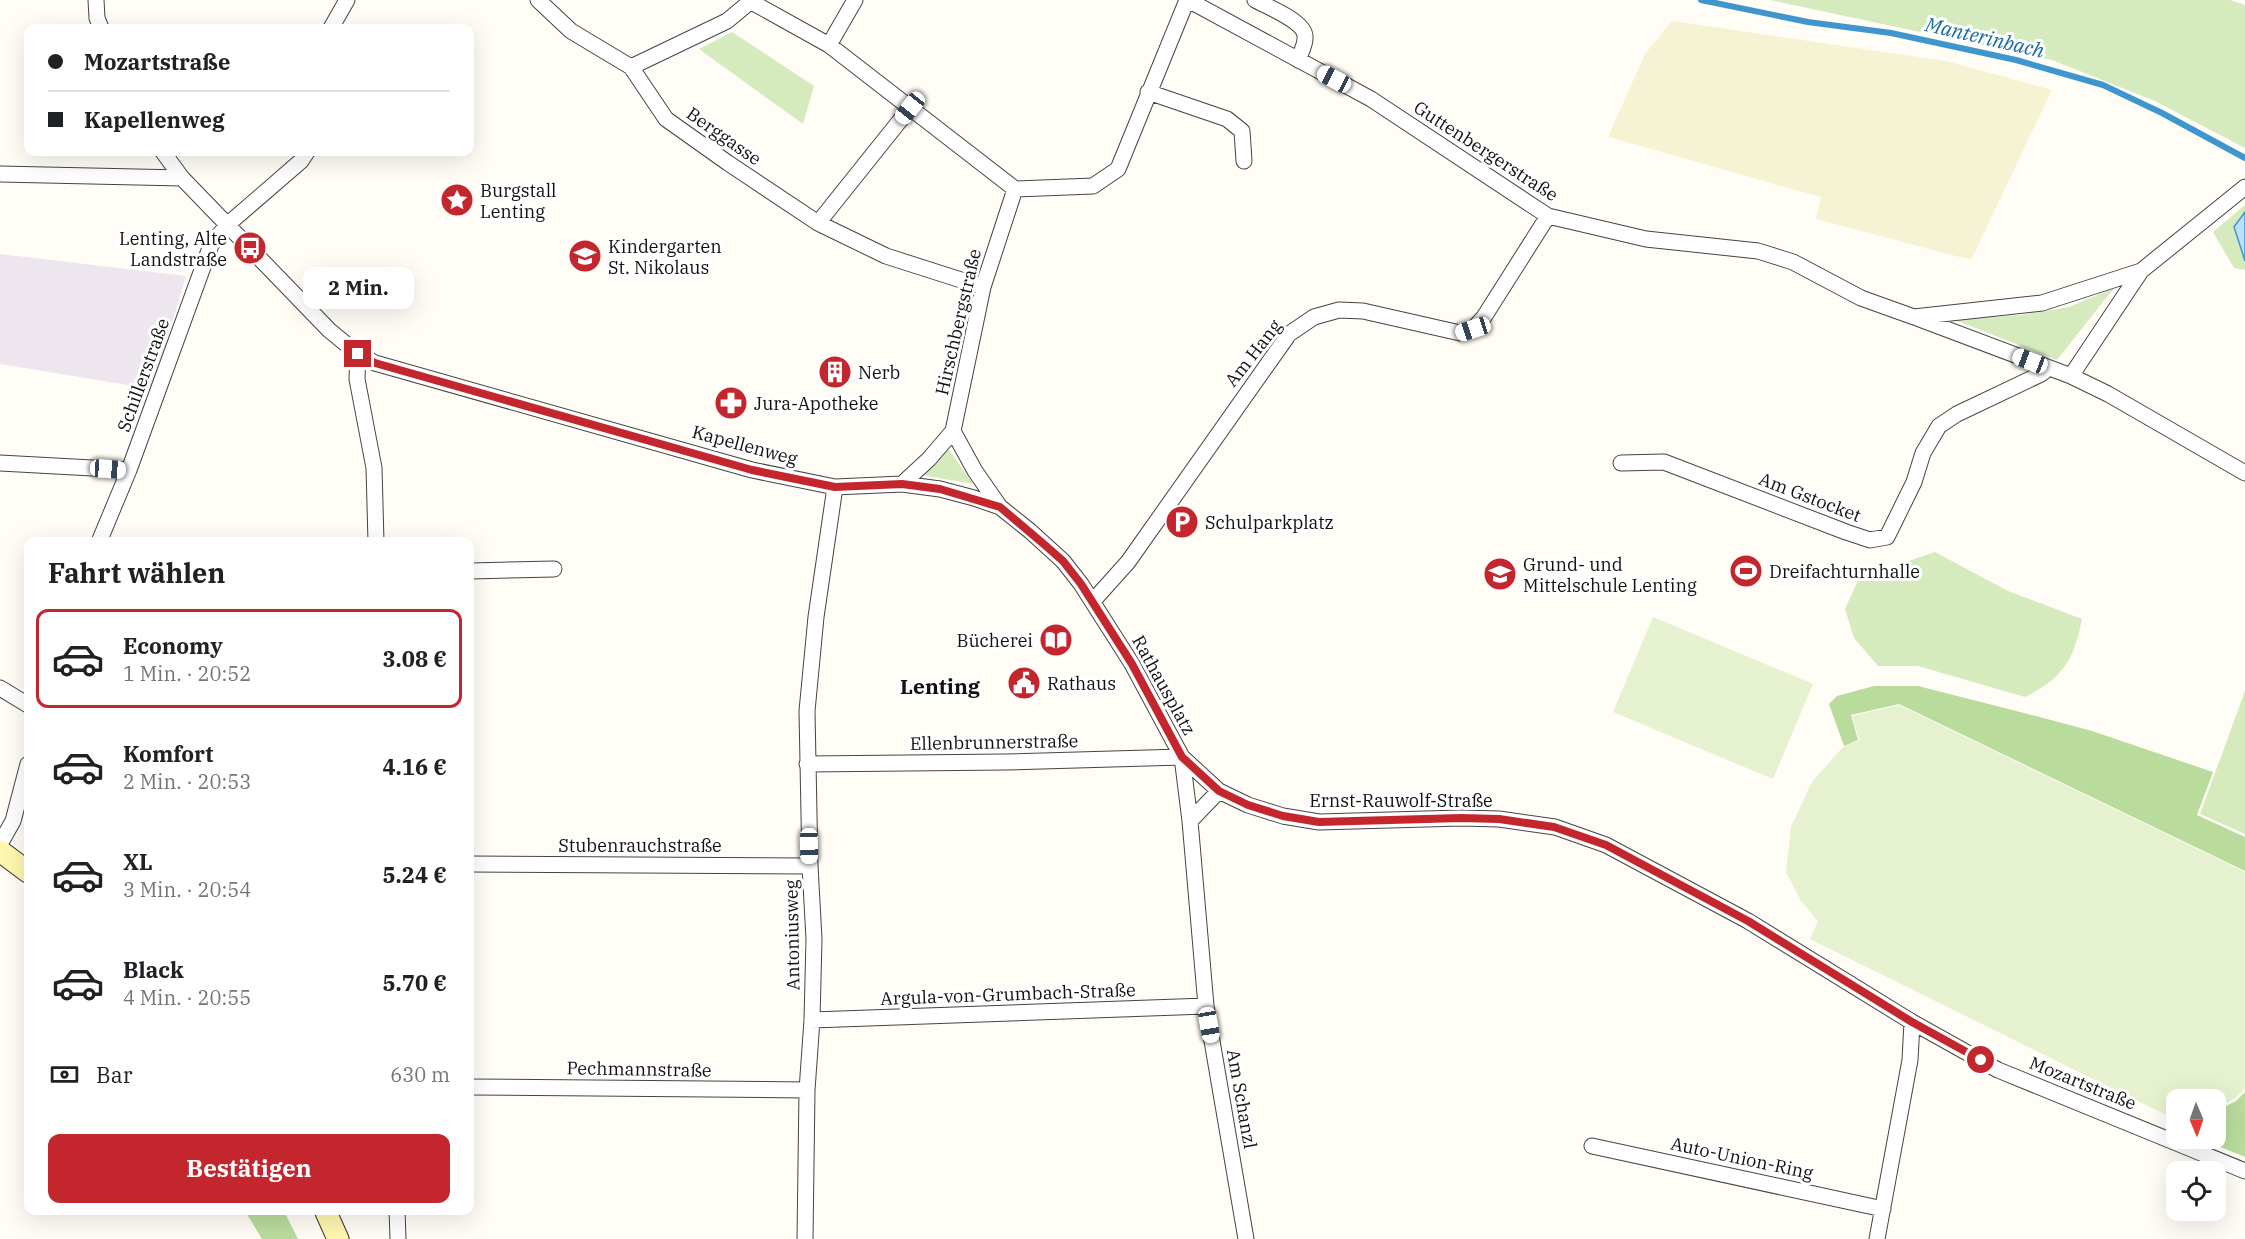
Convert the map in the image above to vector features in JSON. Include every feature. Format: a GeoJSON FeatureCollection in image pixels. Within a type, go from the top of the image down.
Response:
{"type":"FeatureCollection","features":[{"type":"Feature","properties":{"kind":"main road"},"geometry":{"type":"LineString","coordinates":[[0,851],[24,869]]}},
{"type":"Feature","properties":{"kind":"main road"},"geometry":{"type":"LineString","coordinates":[[327,1215],[338,1239]]}},
{"type":"Feature","properties":{"kind":"street"},"geometry":{"type":"LineString","coordinates":[[96,0],[100,24]]}},
{"type":"Feature","properties":{"kind":"street"},"geometry":{"type":"LineString","coordinates":[[334,24],[347,0]]}},
{"type":"Feature","properties":{"kind":"street","name":"Berggasse"},"geometry":{"type":"LineString","coordinates":[[538,0],[571,31],[631,67],[666,119],[818,223],[886,256],[983,287]]}},
{"type":"Feature","properties":{"kind":"street"},"geometry":{"type":"LineString","coordinates":[[829,45],[855,0]]}},
{"type":"Feature","properties":{"kind":"street","name":"Guttenbergerstraße"},"geometry":{"type":"LineString","coordinates":[[1015,189],[1093,186],[1118,169],[1188,0],[1371,99],[1548,216],[1646,239],[1758,250],[1793,262],[1861,298],[1914,317],[2042,303],[2141,271],[2245,187]]}},
{"type":"Feature","properties":{"kind":"street"},"geometry":{"type":"LineString","coordinates":[[1255,0],[1299,23],[1305,34],[1304,47],[1298,60]]}},
{"type":"Feature","properties":{"kind":"street"},"geometry":{"type":"LineString","coordinates":[[631,67],[727,21],[750,1],[829,45],[1015,189]]}},
{"type":"Feature","properties":{"kind":"street"},"geometry":{"type":"LineString","coordinates":[[1149,92],[1227,119],[1242,131],[1244,161]]}},
{"type":"Feature","properties":{"kind":"street"},"geometry":{"type":"LineString","coordinates":[[818,223],[910,108]]}},
{"type":"Feature","properties":{"kind":"street","name":"Kapellenweg"},"geometry":{"type":"LineString","coordinates":[[166,156],[182,178],[329,330],[358,354],[375,363],[752,470],[835,487],[902,484],[940,489],[1000,507],[1063,561],[1093,601]]}},
{"type":"Feature","properties":{"kind":"street"},"geometry":{"type":"LineString","coordinates":[[228,225],[304,156]]}},
{"type":"Feature","properties":{"kind":"street"},"geometry":{"type":"LineString","coordinates":[[0,174],[182,178]]}},
{"type":"Feature","properties":{"kind":"street","name":"Hirschbergstraße"},"geometry":{"type":"LineString","coordinates":[[902,484],[929,459],[953,431],[983,287],[1015,189]]}},
{"type":"Feature","properties":{"kind":"street","name":"Am Hang"},"geometry":{"type":"LineString","coordinates":[[1093,601],[1128,562],[1289,334],[1314,317],[1339,310],[1364,312],[1460,333],[1473,329],[1514,273],[1548,216]]}},
{"type":"Feature","properties":{"kind":"street","name":"Schillerstraße"},"geometry":{"type":"LineString","coordinates":[[101,537],[129,471],[211,245],[228,225]]}},
{"type":"Feature","properties":{"kind":"street"},"geometry":{"type":"LineString","coordinates":[[2071,376],[2141,271]]}},
{"type":"Feature","properties":{"kind":"street"},"geometry":{"type":"LineString","coordinates":[[1914,317],[2071,376],[2108,394],[2245,473]]}},
{"type":"Feature","properties":{"kind":"street"},"geometry":{"type":"LineString","coordinates":[[358,354],[357,379],[374,468],[376,537]]}},
{"type":"Feature","properties":{"kind":"street","name":"Am Gstocket"},"geometry":{"type":"LineString","coordinates":[[1621,463],[1664,462],[1846,532],[1870,540],[1887,537],[1914,482],[1923,453],[1939,426],[1957,414],[2049,368]]}},
{"type":"Feature","properties":{"kind":"street"},"geometry":{"type":"LineString","coordinates":[[953,431],[975,471],[1000,507]]}},
{"type":"Feature","properties":{"kind":"street"},"geometry":{"type":"LineString","coordinates":[[0,463],[129,471]]}},
{"type":"Feature","properties":{"kind":"street","name":"Antoniusweg"},"geometry":{"type":"LineString","coordinates":[[805,1239],[807,1090],[814,939],[807,711],[815,629],[835,487]]}},
{"type":"Feature","properties":{"kind":"street"},"geometry":{"type":"LineString","coordinates":[[474,571],[554,569]]}},
{"type":"Feature","properties":{"kind":"street","name":"Rathausplatz"},"geometry":{"type":"LineString","coordinates":[[1093,601],[1132,664],[1182,757]]}},
{"type":"Feature","properties":{"kind":"street"},"geometry":{"type":"LineString","coordinates":[[0,688],[24,703]]}},
{"type":"Feature","properties":{"kind":"street","name":"Ellenbrunnerstraße"},"geometry":{"type":"LineString","coordinates":[[807,764],[1182,757]]}},
{"type":"Feature","properties":{"kind":"street","name":"Ernst-Rauwolf-Straße"},"geometry":{"type":"LineString","coordinates":[[1182,757],[1219,791],[1248,805],[1283,816],[1319,822],[1499,819],[1554,827],[1606,845],[1748,921],[1912,1022]]}},
{"type":"Feature","properties":{"kind":"street","name":"Am Schanzl"},"geometry":{"type":"LineString","coordinates":[[1182,757],[1206,1006],[1246,1239]]}},
{"type":"Feature","properties":{"kind":"street"},"geometry":{"type":"LineString","coordinates":[[0,844],[13,821],[24,780]]}},
{"type":"Feature","properties":{"kind":"street"},"geometry":{"type":"LineString","coordinates":[[1190,822],[1219,791]]}},
{"type":"Feature","properties":{"kind":"street","name":"Stubenrauchstraße"},"geometry":{"type":"LineString","coordinates":[[474,864],[810,866]]}},
{"type":"Feature","properties":{"kind":"street","name":"Argula-von-Grumbach-Straße"},"geometry":{"type":"LineString","coordinates":[[812,1020],[1206,1006]]}},
{"type":"Feature","properties":{"kind":"street"},"geometry":{"type":"LineString","coordinates":[[1877,1239],[1910,1060],[1912,1022]]}},
{"type":"Feature","properties":{"kind":"street","name":"Mozartstraße"},"geometry":{"type":"LineString","coordinates":[[1912,1022],[1998,1070],[2245,1170]]}},
{"type":"Feature","properties":{"kind":"street","name":"Pechmannstraße"},"geometry":{"type":"LineString","coordinates":[[474,1087],[807,1090]]}},
{"type":"Feature","properties":{"kind":"street","name":"Auto-Union-Ring"},"geometry":{"type":"LineString","coordinates":[[1592,1146],[1883,1209]]}},
{"type":"Feature","properties":{"kind":"street"},"geometry":{"type":"LineString","coordinates":[[397,1215],[398,1239]]}},
{"type":"Feature","properties":{"kind":"shaded area"},"geometry":{"type":"Polygon","coordinates":[[[1672,21],[1947,61],[2052,90],[1971,260],[1816,219],[1821,197],[1608,137],[1645,54],[1672,21]]]}},
{"type":"Feature","properties":{"kind":"shaded area"},"geometry":{"type":"Polygon","coordinates":[[[0,254],[186,276],[152,389],[0,364],[0,254]]]}},
{"type":"Feature","properties":{"kind":"green space"},"geometry":{"type":"Polygon","coordinates":[[[1770,0],[2230,0],[2245,5],[2245,148],[2155,101],[2052,60],[1770,0]]]}},
{"type":"Feature","properties":{"kind":"green space"},"geometry":{"type":"Polygon","coordinates":[[[732,32],[814,86],[803,124],[699,49],[732,32]]]}},
{"type":"Feature","properties":{"kind":"green space"},"geometry":{"type":"Polygon","coordinates":[[[2245,205],[2245,212],[2234,227],[2245,261],[2245,270],[2234,268],[2213,232],[2245,205]]]}},
{"type":"Feature","properties":{"kind":"green space"},"geometry":{"type":"Polygon","coordinates":[[[2114,288],[2057,360],[1955,320],[2021,315],[2069,307],[2114,288]]]}},
{"type":"Feature","properties":{"kind":"green space"},"geometry":{"type":"Polygon","coordinates":[[[948,448],[973,484],[922,475],[948,448]]]}},
{"type":"Feature","properties":{"kind":"green space"},"geometry":{"type":"Polygon","coordinates":[[[1935,552],[2008,591],[2082,619],[2075,646],[2058,675],[2025,697],[1918,666],[1878,666],[1854,638],[1845,609],[1859,578],[1935,552]]]}},
{"type":"Feature","properties":{"kind":"green space"},"geometry":{"type":"Polygon","coordinates":[[[1653,617],[1813,684],[1773,779],[1613,712],[1653,617]]]}},
{"type":"Feature","properties":{"kind":"green space"},"geometry":{"type":"Polygon","coordinates":[[[1874,686],[1918,686],[2092,731],[2213,772],[2197,815],[2245,837],[2245,871],[1899,704],[1851,715],[1858,740],[1844,746],[1829,704],[1837,696],[1874,686]]]}},
{"type":"Feature","properties":{"kind":"green space"},"geometry":{"type":"Polygon","coordinates":[[[2245,691],[2245,834],[2200,814],[2245,691]]]}},
{"type":"Feature","properties":{"kind":"green space"},"geometry":{"type":"Polygon","coordinates":[[[1899,705],[2245,872],[2245,1089],[2226,1103],[2226,1089],[2166,1089],[2166,1115],[1810,939],[1818,921],[1801,901],[1786,872],[1791,827],[1812,782],[1843,747],[1859,740],[1852,716],[1899,705]]]}},
{"type":"Feature","properties":{"kind":"green space"},"geometry":{"type":"Polygon","coordinates":[[[2245,1092],[2245,1157],[2225,1149],[2226,1106],[2236,1101],[2245,1092]]]}},
{"type":"Feature","properties":{"kind":"green space"},"geometry":{"type":"Polygon","coordinates":[[[247,1215],[286,1215],[298,1239],[262,1239],[247,1215]]]}},
{"type":"Feature","properties":{"kind":"water"},"geometry":{"type":"Polygon","coordinates":[[[2245,212],[2245,261],[2234,227],[2245,212]]]}},
{"type":"Feature","properties":{"kind":"waterway","name":"Manterinbach"},"geometry":{"type":"LineString","coordinates":[[1701,0],[1808,22],[1891,33],[2016,60],[2103,85],[2162,113],[2245,158]]}},
{"type":"Feature","properties":{"kind":"place","name":"Burgstall Lenting"},"geometry":{"type":"Point","coordinates":[457,200]}},
{"type":"Feature","properties":{"kind":"place","name":"Lenting, Alte Landstraße"},"geometry":{"type":"Point","coordinates":[250,248]}},
{"type":"Feature","properties":{"kind":"place","name":"Kindergarten St. Nikolaus"},"geometry":{"type":"Point","coordinates":[585,256]}},
{"type":"Feature","properties":{"kind":"place","name":"Nerb"},"geometry":{"type":"Point","coordinates":[835,372]}},
{"type":"Feature","properties":{"kind":"place","name":"Jura-Apotheke"},"geometry":{"type":"Point","coordinates":[731,403]}},
{"type":"Feature","properties":{"kind":"place","name":"Schulparkplatz"},"geometry":{"type":"Point","coordinates":[1182,522]}},
{"type":"Feature","properties":{"kind":"place","name":"Dreifachturnhalle"},"geometry":{"type":"Point","coordinates":[1746,571]}},
{"type":"Feature","properties":{"kind":"place","name":"Grund- und Mittelschule Lenting"},"geometry":{"type":"Point","coordinates":[1500,574]}},
{"type":"Feature","properties":{"kind":"place","name":"Bücherei"},"geometry":{"type":"Point","coordinates":[1056,640]}},
{"type":"Feature","properties":{"kind":"place","name":"Rathaus"},"geometry":{"type":"Point","coordinates":[1024,683]}},
{"type":"Feature","properties":{"kind":"district","name":"Lenting"},"geometry":{"type":"Point","coordinates":[940,686]}},
{"type":"Feature","properties":{"kind":"route"},"geometry":{"type":"LineString","coordinates":[[358,354],[375,363],[654,440],[752,470],[835,487],[902,484],[940,489],[1000,507],[1063,561],[1081,584],[1132,664],[1182,757],[1219,791],[1248,805],[1283,816],[1319,822],[1499,819],[1554,827],[1606,845],[1748,921],[1912,1022],[1981,1060]]}}]}
